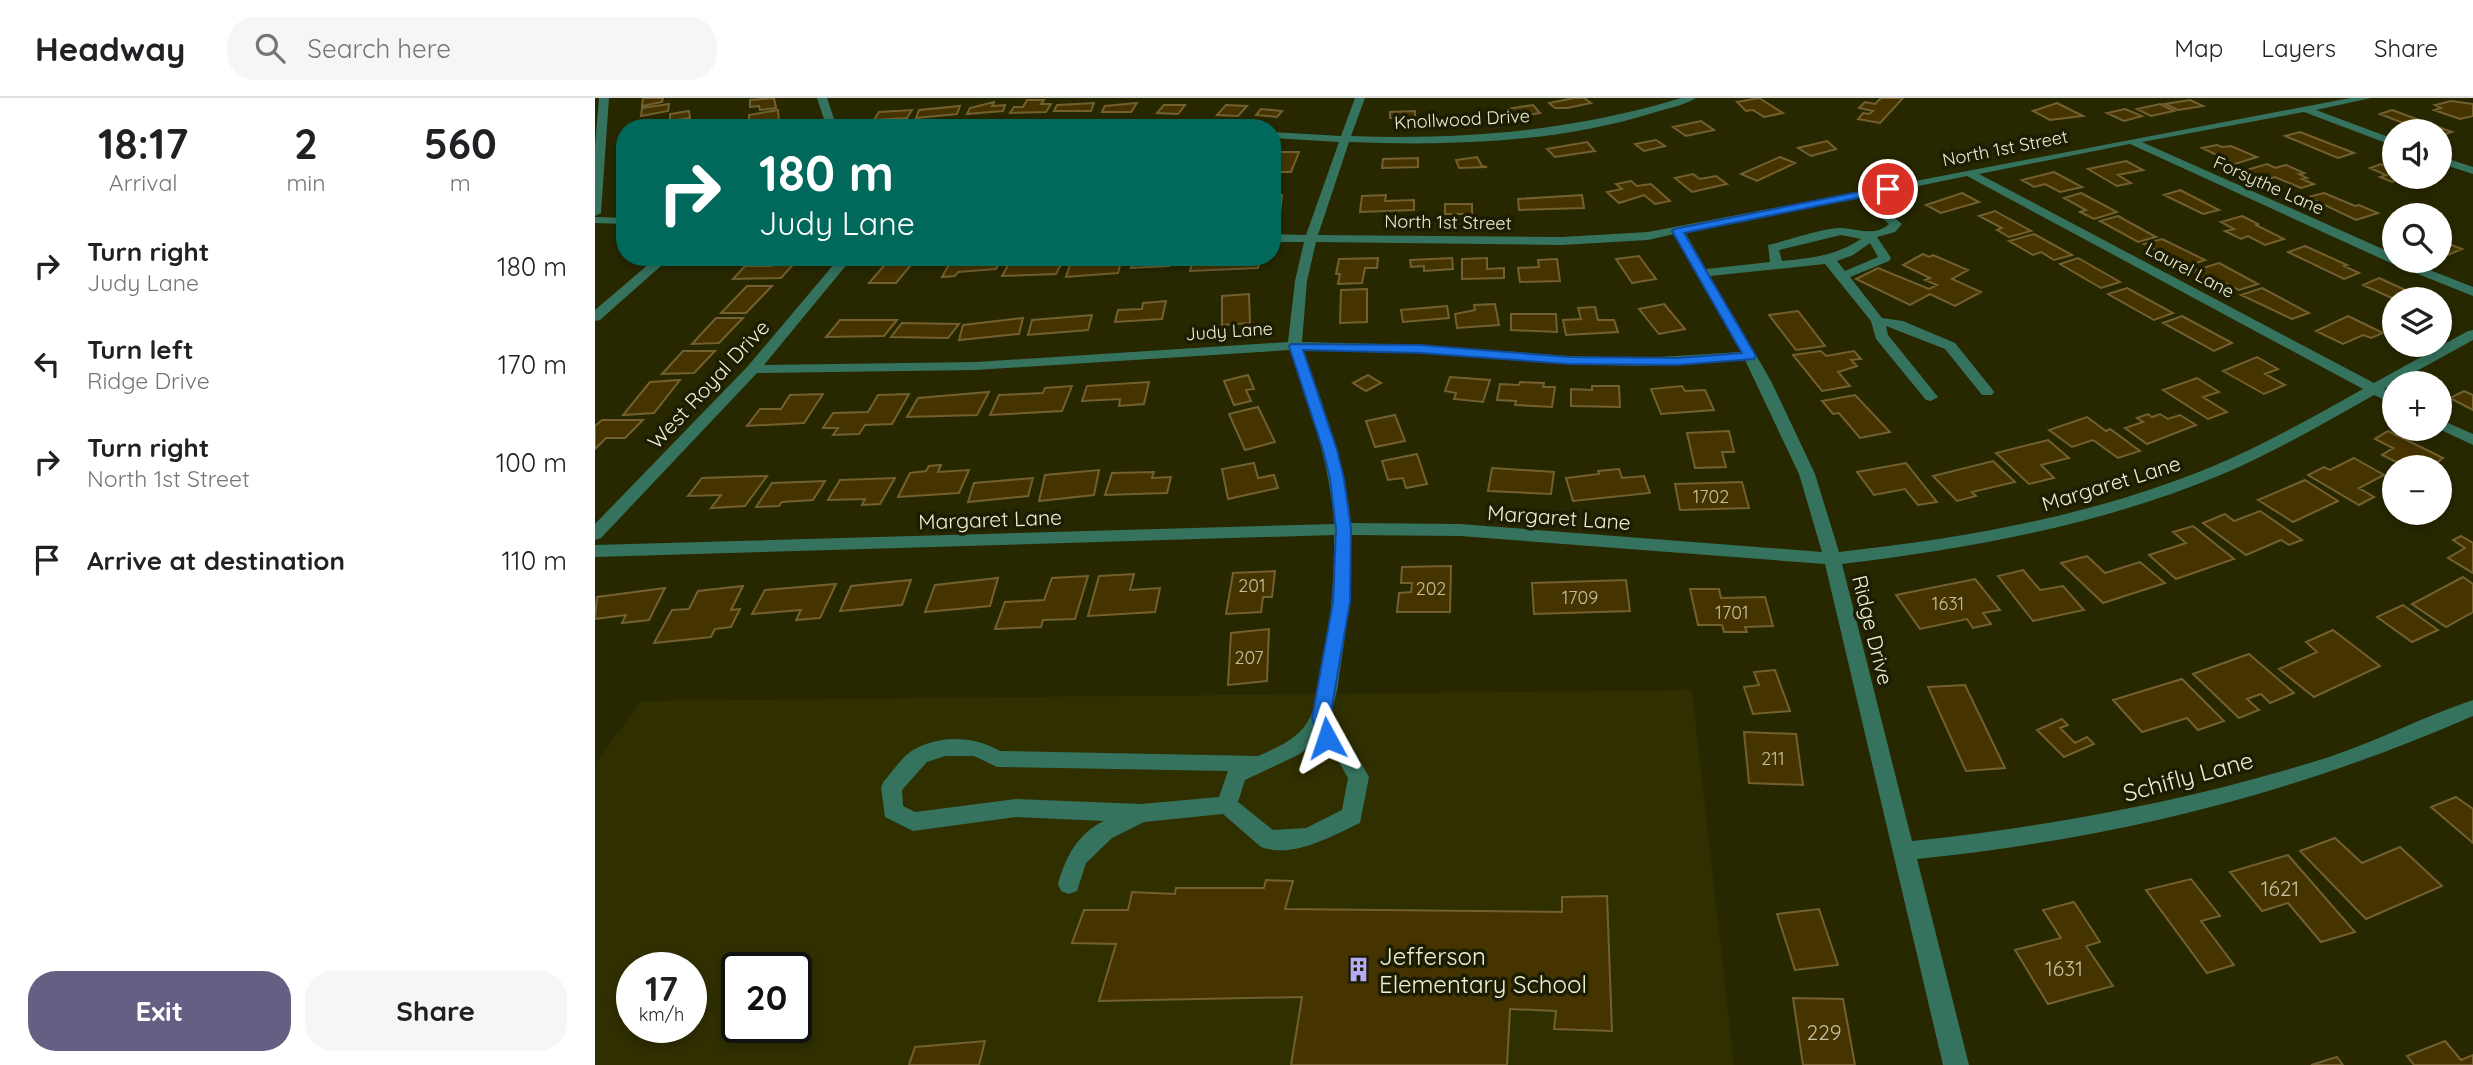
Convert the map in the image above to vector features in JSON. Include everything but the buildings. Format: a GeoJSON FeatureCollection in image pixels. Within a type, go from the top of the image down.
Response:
{"type":"FeatureCollection","features":[{"type":"Feature","properties":{"kind":"street"},"geometry":{"type":"LineString","coordinates":[[595,213],[604,98]]}},
{"type":"Feature","properties":{"kind":"street"},"geometry":{"type":"LineString","coordinates":[[822,98],[829,119]]}},
{"type":"Feature","properties":{"kind":"street"},"geometry":{"type":"LineString","coordinates":[[1227,805],[1236,775],[1298,746],[1321,718],[1342,602],[1343,529],[1337,479],[1330,450],[1295,346],[1301,271],[1343,140],[1360,98]]}},
{"type":"Feature","properties":{"kind":"street","name":"Knollwood Drive"},"geometry":{"type":"LineString","coordinates":[[1281,136],[1423,142],[1524,135],[1626,117],[1691,98]]}},
{"type":"Feature","properties":{"kind":"street","name":"North 1st Street"},"geometry":{"type":"LineString","coordinates":[[1281,238],[1562,241],[1623,238],[1678,231],[2131,141],[2367,98]]}},
{"type":"Feature","properties":{"kind":"street"},"geometry":{"type":"LineString","coordinates":[[2307,110],[2382,138]]}},
{"type":"Feature","properties":{"kind":"street","name":"Forsythe Lane"},"geometry":{"type":"LineString","coordinates":[[2131,141],[2382,254]]}},
{"type":"Feature","properties":{"kind":"street"},"geometry":{"type":"LineString","coordinates":[[2452,164],[2473,171]]}},
{"type":"Feature","properties":{"kind":"street","name":"Laurel Lane"},"geometry":{"type":"LineString","coordinates":[[1969,173],[2382,393]]}},
{"type":"Feature","properties":{"kind":"street"},"geometry":{"type":"LineString","coordinates":[[1702,272],[1828,260],[1849,251],[1871,236],[1891,230],[1896,223],[1861,194]]}},
{"type":"Feature","properties":{"kind":"street"},"geometry":{"type":"LineString","coordinates":[[595,219],[616,220]]}},
{"type":"Feature","properties":{"kind":"street","name":"Ridge Drive"},"geometry":{"type":"LineString","coordinates":[[1678,231],[1750,356],[1797,449],[1832,559],[1956,1065]]}},
{"type":"Feature","properties":{"kind":"street"},"geometry":{"type":"LineString","coordinates":[[1777,265],[1772,248],[1841,231],[1871,236],[1885,258],[1843,276]]}},
{"type":"Feature","properties":{"kind":"street"},"geometry":{"type":"LineString","coordinates":[[1828,260],[1878,321],[1881,336],[1931,397]]}},
{"type":"Feature","properties":{"kind":"street"},"geometry":{"type":"LineString","coordinates":[[595,317],[654,266]]}},
{"type":"Feature","properties":{"kind":"street","name":"West Royal Drive"},"geometry":{"type":"LineString","coordinates":[[595,534],[753,369],[839,266]]}},
{"type":"Feature","properties":{"kind":"street","name":"Forsythe Lane"},"geometry":{"type":"LineString","coordinates":[[2427,273],[2473,292]]}},
{"type":"Feature","properties":{"kind":"street"},"geometry":{"type":"LineString","coordinates":[[1878,321],[1898,324],[1949,346],[1987,391]]}},
{"type":"Feature","properties":{"kind":"street","name":"Margaret Lane"},"geometry":{"type":"LineString","coordinates":[[595,551],[1343,529],[1460,530],[1832,559],[1935,547],[2095,514],[2218,470],[2273,445],[2473,334]]}},
{"type":"Feature","properties":{"kind":"street","name":"Judy Lane"},"geometry":{"type":"LineString","coordinates":[[753,369],[976,366],[1295,346],[1420,349],[1630,362],[1750,356]]}},
{"type":"Feature","properties":{"kind":"street"},"geometry":{"type":"LineString","coordinates":[[2452,430],[2473,440]]}},
{"type":"Feature","properties":{"kind":"street","name":"Schifly Lane"},"geometry":{"type":"LineString","coordinates":[[1905,851],[2034,837],[2154,814],[2331,765],[2425,730],[2473,708]]}},
{"type":"Feature","properties":{"kind":"street"},"geometry":{"type":"LineString","coordinates":[[1258,763],[997,760],[977,748],[945,748],[920,756],[891,787],[893,811],[913,822],[1016,808],[1142,813],[1227,805],[1269,840],[1308,836],[1352,816],[1359,777],[1342,749],[1327,738],[1321,718]]}},
{"type":"Feature","properties":{"kind":"street"},"geometry":{"type":"LineString","coordinates":[[1069,884],[1076,858],[1104,831],[1142,813]]}},
{"type":"Feature","properties":{"kind":"shaded area"},"geometry":{"type":"Polygon","coordinates":[[[1692,690],[1734,1065],[595,1065],[595,763],[642,701],[1692,690]]]}},
{"type":"Feature","properties":{"kind":"place","name":"Jefferson Elementary School"},"geometry":{"type":"Point","coordinates":[1359,970]}},
{"type":"Feature","properties":{"kind":"route"},"geometry":{"type":"LineString","coordinates":[[1327,738],[1321,718],[1342,602],[1343,529],[1337,479],[1330,450],[1295,346],[1420,349],[1529,358],[1642,362],[1750,356],[1678,231],[1888,189]]}}]}
